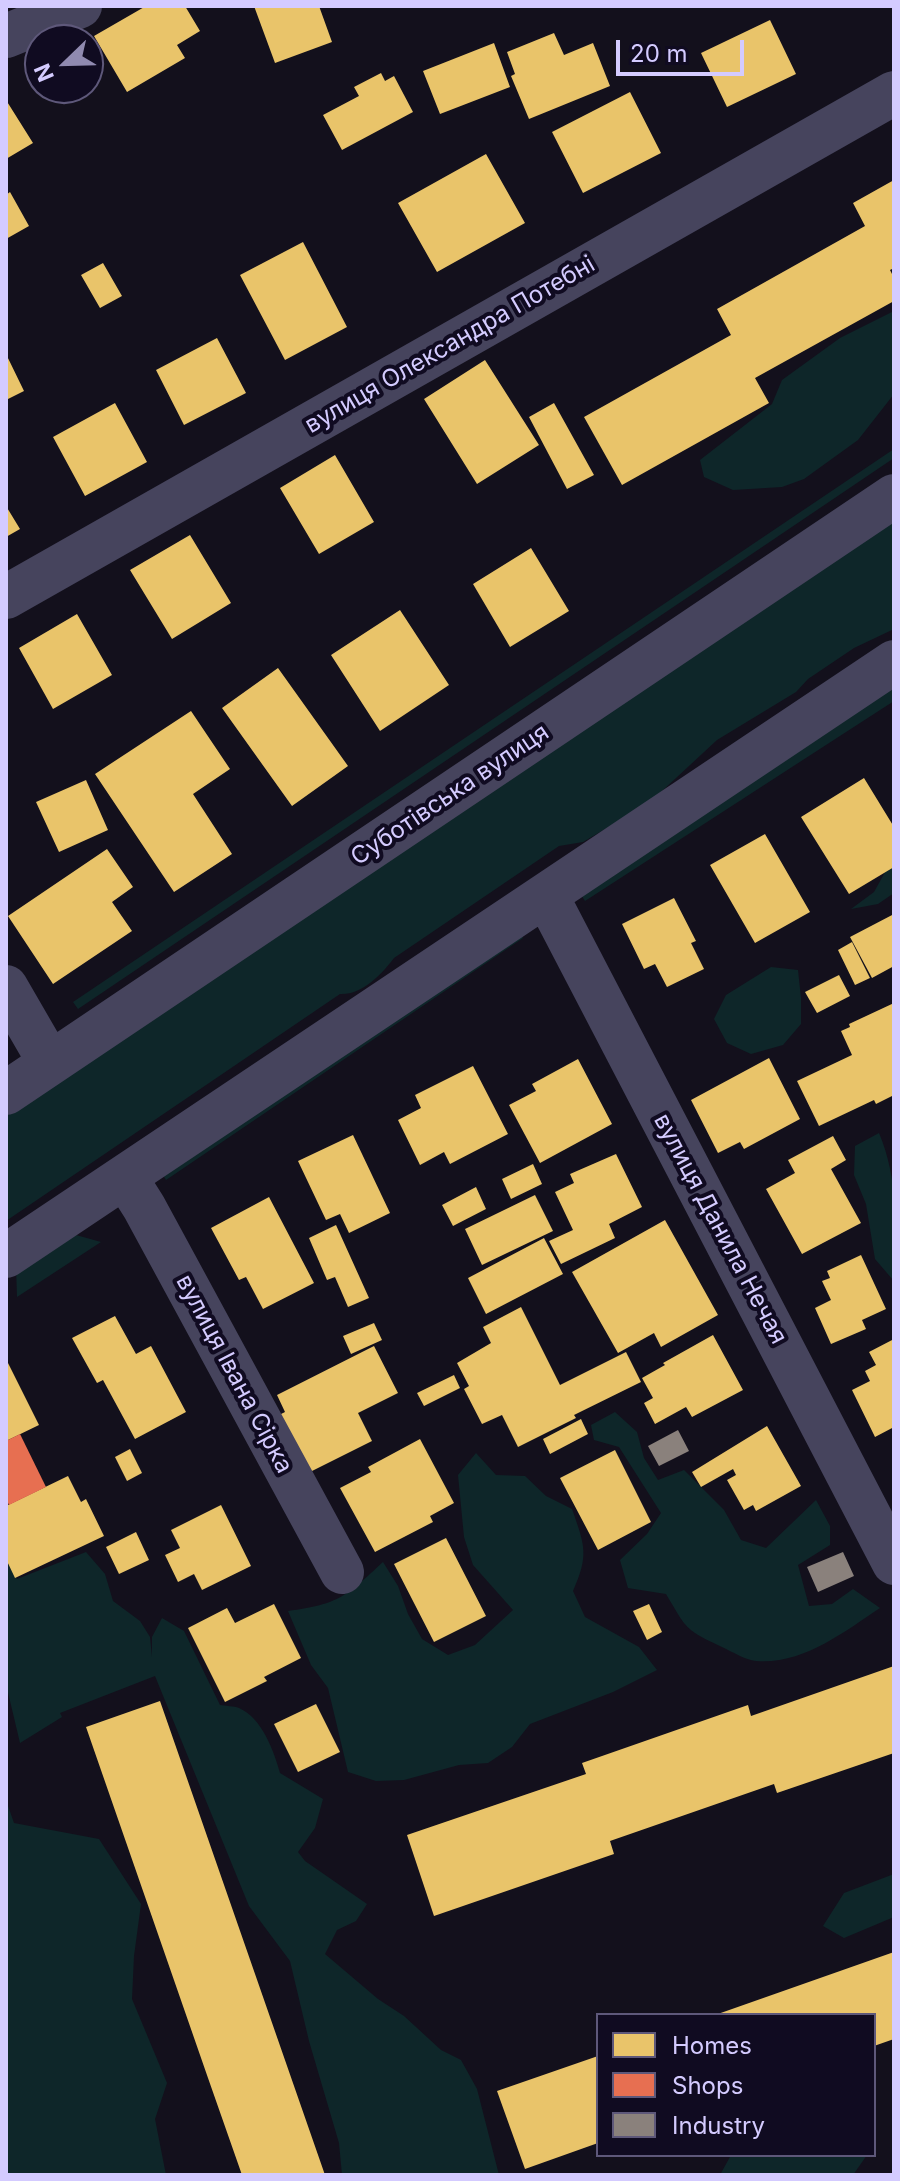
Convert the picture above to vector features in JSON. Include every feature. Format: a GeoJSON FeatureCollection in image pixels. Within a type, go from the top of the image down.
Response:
{"type":"FeatureCollection","features":[{"type":"Feature","properties":{"kind":"street"},"geometry":{"type":"LineString","coordinates":[[6,36],[80,6]]}},
{"type":"Feature","properties":{"kind":"street","name":"вулиця Олександра Потебні"},"geometry":{"type":"LineString","coordinates":[[6,597],[894,93]]}},
{"type":"Feature","properties":{"kind":"street","name":"Суботівська вулиця"},"geometry":{"type":"LineString","coordinates":[[6,1093],[894,496]]}},
{"type":"Feature","properties":{"kind":"street"},"geometry":{"type":"LineString","coordinates":[[6,1256],[894,662]]}},
{"type":"Feature","properties":{"kind":"street","name":"вулиця Данила Нечая"},"geometry":{"type":"LineString","coordinates":[[546,895],[894,1563]]}},
{"type":"Feature","properties":{"kind":"street"},"geometry":{"type":"LineString","coordinates":[[6,987],[50,1063]]}},
{"type":"Feature","properties":{"kind":"street","name":"вулиця Івана Сірка"},"geometry":{"type":"LineString","coordinates":[[125,1177],[342,1572]]}},
{"type":"Feature","properties":{"kind":"green space"},"geometry":{"type":"Polygon","coordinates":[[[894,311],[894,394],[858,440],[804,479],[782,487],[733,490],[704,477],[700,460],[772,404],[782,380],[840,338],[894,311]]]}},
{"type":"Feature","properties":{"kind":"green space"},"geometry":{"type":"Polygon","coordinates":[[[894,449],[894,458],[78,1009],[73,1002],[894,449]]]}},
{"type":"Feature","properties":{"kind":"green space"},"geometry":{"type":"Polygon","coordinates":[[[894,519],[894,629],[854,648],[808,679],[796,692],[717,740],[648,804],[583,842],[559,846],[394,958],[363,988],[340,994],[6,1221],[6,1112],[894,519]]]}},
{"type":"Feature","properties":{"kind":"green space"},"geometry":{"type":"Polygon","coordinates":[[[894,681],[894,701],[585,901],[576,887],[894,681]]]}},
{"type":"Feature","properties":{"kind":"green space"},"geometry":{"type":"Polygon","coordinates":[[[894,856],[894,893],[878,904],[851,909],[874,892],[894,856]]]}},
{"type":"Feature","properties":{"kind":"green space"},"geometry":{"type":"Polygon","coordinates":[[[517,928],[523,938],[166,1180],[160,1170],[517,928]]]}},
{"type":"Feature","properties":{"kind":"green space"},"geometry":{"type":"Polygon","coordinates":[[[771,967],[798,970],[801,1024],[783,1045],[751,1054],[727,1043],[714,1019],[726,995],[771,967]]]}},
{"type":"Feature","properties":{"kind":"green space"},"geometry":{"type":"Polygon","coordinates":[[[879,1133],[890,1168],[895,1205],[893,1280],[875,1259],[866,1204],[854,1175],[855,1146],[879,1133]]]}},
{"type":"Feature","properties":{"kind":"green space"},"geometry":{"type":"Polygon","coordinates":[[[76,1235],[101,1242],[17,1297],[16,1266],[76,1235]]]}},
{"type":"Feature","properties":{"kind":"green space"},"geometry":{"type":"Polygon","coordinates":[[[615,1412],[637,1432],[644,1458],[658,1480],[684,1470],[724,1510],[741,1540],[766,1548],[816,1500],[830,1526],[830,1545],[798,1565],[809,1606],[832,1604],[853,1589],[880,1608],[806,1652],[790,1658],[756,1661],[739,1656],[693,1632],[666,1594],[628,1588],[620,1560],[647,1534],[661,1513],[619,1447],[594,1440],[591,1425],[615,1412]]]}},
{"type":"Feature","properties":{"kind":"green space"},"geometry":{"type":"Polygon","coordinates":[[[476,1453],[496,1475],[525,1476],[546,1496],[572,1509],[583,1550],[573,1591],[585,1617],[639,1647],[657,1670],[613,1692],[530,1724],[512,1747],[488,1763],[459,1765],[404,1780],[376,1781],[348,1772],[328,1688],[311,1665],[288,1611],[341,1597],[383,1562],[398,1586],[408,1614],[422,1639],[448,1655],[475,1645],[513,1610],[473,1565],[464,1537],[458,1475],[476,1453]]]}},
{"type":"Feature","properties":{"kind":"green space"},"geometry":{"type":"Polygon","coordinates":[[[86,1552],[105,1574],[113,1601],[140,1621],[150,1637],[152,1657],[152,1637],[162,1618],[184,1631],[220,1705],[239,1708],[254,1719],[270,1745],[280,1773],[323,1799],[315,1828],[298,1852],[305,1861],[367,1904],[356,1921],[337,1930],[325,1954],[378,1999],[404,2016],[441,2050],[461,2060],[477,2089],[499,2175],[342,2175],[339,2143],[309,2041],[290,1961],[249,1906],[155,1676],[60,1713],[62,1717],[20,1743],[6,1684],[6,1560],[17,1579],[86,1552]]]}},
{"type":"Feature","properties":{"kind":"green space"},"geometry":{"type":"Polygon","coordinates":[[[6,1800],[14,1823],[99,1839],[141,1904],[132,1999],[167,2083],[155,2119],[166,2175],[6,2175],[6,1800]]]}},
{"type":"Feature","properties":{"kind":"green space"},"geometry":{"type":"Polygon","coordinates":[[[894,1874],[894,1917],[844,1938],[823,1926],[844,1893],[894,1874]]]}},
{"type":"Feature","properties":{"kind":"green space"},"geometry":{"type":"Polygon","coordinates":[[[730,2157],[866,2157],[853,2175],[720,2175],[730,2157]]]}},
{"type":"Feature","properties":{"kind":"building: Homes"},"geometry":{"type":"Polygon","coordinates":[[[146,6],[185,6],[200,31],[177,45],[185,58],[127,92],[104,53],[104,30],[146,6]]]}},
{"type":"Feature","properties":{"kind":"building: Homes"},"geometry":{"type":"Polygon","coordinates":[[[254,6],[319,6],[332,42],[275,63],[254,6]]]}},
{"type":"Feature","properties":{"kind":"building: Homes"},"geometry":{"type":"Polygon","coordinates":[[[770,20],[796,74],[727,107],[701,53],[770,20]]]}},
{"type":"Feature","properties":{"kind":"building: Homes"},"geometry":{"type":"Polygon","coordinates":[[[554,33],[564,55],[593,43],[610,86],[529,119],[511,76],[515,74],[507,52],[554,33]]]}},
{"type":"Feature","properties":{"kind":"building: Homes"},"geometry":{"type":"Polygon","coordinates":[[[494,43],[510,87],[440,114],[423,71],[494,43]]]}},
{"type":"Feature","properties":{"kind":"building: Homes"},"geometry":{"type":"Polygon","coordinates":[[[381,73],[385,81],[394,76],[413,112],[342,150],[323,115],[359,96],[354,87],[381,73]]]}},
{"type":"Feature","properties":{"kind":"building: Homes"},"geometry":{"type":"Polygon","coordinates":[[[630,92],[661,153],[583,193],[552,132],[630,92]]]}},
{"type":"Feature","properties":{"kind":"building: Homes"},"geometry":{"type":"Polygon","coordinates":[[[6,100],[33,143],[6,159],[6,100]]]}},
{"type":"Feature","properties":{"kind":"building: Homes"},"geometry":{"type":"Polygon","coordinates":[[[486,154],[525,223],[437,272],[398,203],[486,154]]]}},
{"type":"Feature","properties":{"kind":"building: Homes"},"geometry":{"type":"Polygon","coordinates":[[[894,180],[894,268],[890,270],[894,278],[894,301],[755,378],[769,403],[622,485],[584,417],[731,335],[717,309],[865,226],[853,203],[894,180]]]}},
{"type":"Feature","properties":{"kind":"building: Homes"},"geometry":{"type":"Polygon","coordinates":[[[10,192],[29,226],[6,239],[6,195],[10,192]]]}},
{"type":"Feature","properties":{"kind":"building: Homes"},"geometry":{"type":"Polygon","coordinates":[[[303,242],[347,327],[285,360],[240,275],[303,242]]]}},
{"type":"Feature","properties":{"kind":"building: Homes"},"geometry":{"type":"Polygon","coordinates":[[[103,263],[122,296],[100,308],[81,275],[103,263]]]}},
{"type":"Feature","properties":{"kind":"building: Homes"},"geometry":{"type":"Polygon","coordinates":[[[217,338],[246,393],[184,425],[156,370],[217,338]]]}},
{"type":"Feature","properties":{"kind":"building: Homes"},"geometry":{"type":"Polygon","coordinates":[[[6,354],[24,391],[6,400],[6,354]]]}},
{"type":"Feature","properties":{"kind":"building: Homes"},"geometry":{"type":"Polygon","coordinates":[[[485,360],[539,445],[477,484],[424,399],[485,360]]]}},
{"type":"Feature","properties":{"kind":"building: Homes"},"geometry":{"type":"Polygon","coordinates":[[[115,403],[147,462],[85,496],[53,437],[115,403]]]}},
{"type":"Feature","properties":{"kind":"building: Homes"},"geometry":{"type":"Polygon","coordinates":[[[554,403],[594,475],[567,489],[529,417],[554,403]]]}},
{"type":"Feature","properties":{"kind":"building: Homes"},"geometry":{"type":"Polygon","coordinates":[[[335,455],[374,522],[319,554],[280,488],[335,455]]]}},
{"type":"Feature","properties":{"kind":"building: Homes"},"geometry":{"type":"Polygon","coordinates":[[[6,506],[20,529],[6,537],[6,506]]]}},
{"type":"Feature","properties":{"kind":"building: Homes"},"geometry":{"type":"Polygon","coordinates":[[[190,535],[231,603],[172,639],[130,570],[190,535]]]}},
{"type":"Feature","properties":{"kind":"building: Homes"},"geometry":{"type":"Polygon","coordinates":[[[531,548],[569,611],[510,647],[473,584],[531,548]]]}},
{"type":"Feature","properties":{"kind":"building: Homes"},"geometry":{"type":"Polygon","coordinates":[[[400,610],[449,685],[380,731],[331,655],[400,610]]]}},
{"type":"Feature","properties":{"kind":"building: Homes"},"geometry":{"type":"Polygon","coordinates":[[[77,614],[112,675],[53,709],[19,648],[77,614]]]}},
{"type":"Feature","properties":{"kind":"building: Homes"},"geometry":{"type":"Polygon","coordinates":[[[278,668],[348,766],[292,806],[222,708],[278,668]]]}},
{"type":"Feature","properties":{"kind":"building: Homes"},"geometry":{"type":"Polygon","coordinates":[[[191,711],[230,769],[193,794],[232,854],[174,892],[95,774],[191,711]]]}},
{"type":"Feature","properties":{"kind":"building: Homes"},"geometry":{"type":"Polygon","coordinates":[[[864,778],[894,827],[894,867],[849,894],[801,817],[864,778]]]}},
{"type":"Feature","properties":{"kind":"building: Homes"},"geometry":{"type":"Polygon","coordinates":[[[86,780],[108,830],[59,852],[36,802],[86,780]]]}},
{"type":"Feature","properties":{"kind":"building: Homes"},"geometry":{"type":"Polygon","coordinates":[[[765,834],[810,912],[755,943],[710,865],[765,834]]]}},
{"type":"Feature","properties":{"kind":"building: Homes"},"geometry":{"type":"Polygon","coordinates":[[[107,849],[133,887],[112,902],[132,931],[53,984],[8,916],[107,849]]]}},
{"type":"Feature","properties":{"kind":"building: Homes"},"geometry":{"type":"Polygon","coordinates":[[[674,898],[696,941],[691,943],[704,969],[667,987],[655,964],[644,969],[622,924],[674,898]]]}},
{"type":"Feature","properties":{"kind":"building: Homes"},"geometry":{"type":"Polygon","coordinates":[[[894,914],[894,966],[872,978],[850,937],[894,914]]]}},
{"type":"Feature","properties":{"kind":"building: Homes"},"geometry":{"type":"Polygon","coordinates":[[[852,942],[870,978],[855,985],[838,950],[852,942]]]}},
{"type":"Feature","properties":{"kind":"building: Homes"},"geometry":{"type":"Polygon","coordinates":[[[839,975],[850,996],[817,1013],[805,992],[839,975]]]}},
{"type":"Feature","properties":{"kind":"building: Homes"},"geometry":{"type":"Polygon","coordinates":[[[894,1003],[894,1095],[876,1104],[874,1100],[819,1126],[797,1081],[852,1055],[841,1031],[850,1027],[849,1024],[894,1003]]]}},
{"type":"Feature","properties":{"kind":"building: Homes"},"geometry":{"type":"Polygon","coordinates":[[[769,1058],[800,1119],[744,1149],[740,1142],[718,1153],[691,1100],[769,1058]]]}},
{"type":"Feature","properties":{"kind":"building: Homes"},"geometry":{"type":"Polygon","coordinates":[[[578,1059],[612,1124],[540,1163],[509,1105],[536,1091],[532,1084],[578,1059]]]}},
{"type":"Feature","properties":{"kind":"building: Homes"},"geometry":{"type":"Polygon","coordinates":[[[473,1066],[508,1134],[450,1164],[444,1152],[420,1165],[398,1120],[421,1108],[415,1095],[473,1066]]]}},
{"type":"Feature","properties":{"kind":"building: Homes"},"geometry":{"type":"Polygon","coordinates":[[[353,1135],[390,1213],[349,1233],[340,1214],[326,1220],[298,1161],[353,1135]]]}},
{"type":"Feature","properties":{"kind":"building: Homes"},"geometry":{"type":"Polygon","coordinates":[[[833,1136],[846,1160],[831,1169],[861,1223],[802,1254],[766,1189],[795,1173],[788,1160],[833,1136]]]}},
{"type":"Feature","properties":{"kind":"building: Homes"},"geometry":{"type":"Polygon","coordinates":[[[616,1154],[642,1207],[609,1224],[615,1238],[561,1264],[549,1241],[573,1230],[555,1192],[574,1183],[570,1174],[616,1154]]]}},
{"type":"Feature","properties":{"kind":"building: Homes"},"geometry":{"type":"Polygon","coordinates":[[[533,1164],[542,1184],[511,1199],[502,1179],[533,1164]]]}},
{"type":"Feature","properties":{"kind":"building: Homes"},"geometry":{"type":"Polygon","coordinates":[[[476,1187],[486,1209],[453,1226],[442,1205],[476,1187]]]}},
{"type":"Feature","properties":{"kind":"building: Homes"},"geometry":{"type":"Polygon","coordinates":[[[535,1195],[553,1231],[482,1265],[465,1229],[535,1195]]]}},
{"type":"Feature","properties":{"kind":"building: Homes"},"geometry":{"type":"Polygon","coordinates":[[[269,1197],[314,1283],[263,1309],[246,1277],[239,1280],[211,1228],[269,1197]]]}},
{"type":"Feature","properties":{"kind":"building: Homes"},"geometry":{"type":"Polygon","coordinates":[[[665,1220],[718,1315],[661,1347],[654,1333],[618,1353],[572,1272],[665,1220]]]}},
{"type":"Feature","properties":{"kind":"building: Homes"},"geometry":{"type":"Polygon","coordinates":[[[336,1225],[369,1298],[348,1307],[335,1277],[327,1280],[309,1238],[336,1225]]]}},
{"type":"Feature","properties":{"kind":"building: Homes"},"geometry":{"type":"Polygon","coordinates":[[[544,1238],[563,1274],[486,1314],[468,1278],[544,1238]]]}},
{"type":"Feature","properties":{"kind":"building: Homes"},"geometry":{"type":"Polygon","coordinates":[[[861,1255],[886,1309],[862,1320],[866,1329],[831,1344],[815,1308],[831,1300],[822,1281],[830,1278],[827,1271],[861,1255]]]}},
{"type":"Feature","properties":{"kind":"building: Homes"},"geometry":{"type":"Polygon","coordinates":[[[521,1307],[560,1385],[626,1352],[641,1382],[518,1447],[502,1415],[482,1424],[464,1389],[469,1386],[457,1363],[491,1343],[483,1327],[521,1307]]]}},
{"type":"Feature","properties":{"kind":"building: Homes"},"geometry":{"type":"Polygon","coordinates":[[[115,1316],[136,1354],[151,1346],[186,1412],[135,1439],[103,1380],[97,1383],[72,1338],[115,1316]]]}},
{"type":"Feature","properties":{"kind":"building: Homes"},"geometry":{"type":"Polygon","coordinates":[[[374,1323],[382,1340],[351,1354],[343,1336],[374,1323]]]}},
{"type":"Feature","properties":{"kind":"building: Homes"},"geometry":{"type":"Polygon","coordinates":[[[713,1335],[743,1390],[692,1417],[686,1407],[655,1424],[644,1403],[653,1398],[642,1378],[713,1335]]]}},
{"type":"Feature","properties":{"kind":"building: Homes"},"geometry":{"type":"Polygon","coordinates":[[[894,1339],[894,1427],[875,1437],[852,1390],[870,1381],[865,1371],[876,1365],[869,1352],[894,1339]]]}},
{"type":"Feature","properties":{"kind":"building: Homes"},"geometry":{"type":"Polygon","coordinates":[[[374,1346],[398,1393],[358,1413],[372,1441],[308,1473],[275,1417],[285,1412],[277,1395],[374,1346]]]}},
{"type":"Feature","properties":{"kind":"building: Homes"},"geometry":{"type":"Polygon","coordinates":[[[6,1364],[39,1425],[6,1441],[6,1364]]]}},
{"type":"Feature","properties":{"kind":"building: Homes"},"geometry":{"type":"Polygon","coordinates":[[[454,1375],[460,1388],[424,1406],[417,1393],[454,1375]]]}},
{"type":"Feature","properties":{"kind":"building: Homes"},"geometry":{"type":"Polygon","coordinates":[[[581,1419],[588,1434],[550,1454],[543,1439],[581,1419]]]}},
{"type":"Feature","properties":{"kind":"building: Homes"},"geometry":{"type":"Polygon","coordinates":[[[767,1426],[801,1486],[756,1511],[753,1505],[744,1510],[727,1480],[736,1475],[733,1469],[701,1487],[692,1472],[767,1426]]]}},
{"type":"Feature","properties":{"kind":"building: Homes"},"geometry":{"type":"Polygon","coordinates":[[[420,1439],[454,1503],[430,1516],[433,1522],[375,1552],[340,1488],[371,1472],[368,1467],[420,1439]]]}},
{"type":"Feature","properties":{"kind":"building: Homes"},"geometry":{"type":"Polygon","coordinates":[[[130,1449],[142,1473],[127,1481],[115,1457],[130,1449]]]}},
{"type":"Feature","properties":{"kind":"building: Homes"},"geometry":{"type":"Polygon","coordinates":[[[615,1450],[651,1522],[598,1550],[560,1478],[615,1450]]]}},
{"type":"Feature","properties":{"kind":"building: Homes"},"geometry":{"type":"Polygon","coordinates":[[[68,1476],[81,1502],[86,1499],[104,1536],[15,1578],[6,1559],[6,1506],[68,1476]]]}},
{"type":"Feature","properties":{"kind":"building: Homes"},"geometry":{"type":"Polygon","coordinates":[[[221,1505],[251,1566],[202,1590],[194,1574],[178,1582],[165,1555],[180,1548],[171,1530],[221,1505]]]}},
{"type":"Feature","properties":{"kind":"building: Homes"},"geometry":{"type":"Polygon","coordinates":[[[136,1532],[149,1560],[119,1574],[106,1547],[136,1532]]]}},
{"type":"Feature","properties":{"kind":"building: Homes"},"geometry":{"type":"Polygon","coordinates":[[[446,1538],[486,1616],[434,1642],[394,1564],[446,1538]]]}},
{"type":"Feature","properties":{"kind":"building: Homes"},"geometry":{"type":"Polygon","coordinates":[[[274,1604],[301,1658],[264,1677],[267,1681],[225,1702],[188,1628],[227,1608],[235,1623],[274,1604]]]}},
{"type":"Feature","properties":{"kind":"building: Homes"},"geometry":{"type":"Polygon","coordinates":[[[649,1604],[662,1632],[647,1640],[633,1611],[649,1604]]]}},
{"type":"Feature","properties":{"kind":"building: Homes"},"geometry":{"type":"Polygon","coordinates":[[[894,1666],[894,1753],[777,1793],[774,1784],[610,1841],[614,1854],[434,1916],[407,1835],[586,1774],[582,1763],[748,1705],[751,1716],[894,1666]]]}},
{"type":"Feature","properties":{"kind":"building: Homes"},"geometry":{"type":"Polygon","coordinates":[[[160,1701],[325,2175],[242,2175],[208,2078],[86,1727],[160,1701]]]}},
{"type":"Feature","properties":{"kind":"building: Homes"},"geometry":{"type":"Polygon","coordinates":[[[316,1704],[340,1752],[298,1772],[274,1724],[316,1704]]]}},
{"type":"Feature","properties":{"kind":"building: Homes"},"geometry":{"type":"Polygon","coordinates":[[[894,1952],[894,2039],[876,2045],[876,2013],[721,2013],[894,1952]]]}},
{"type":"Feature","properties":{"kind":"building: Homes"},"geometry":{"type":"Polygon","coordinates":[[[596,2057],[596,2144],[525,2169],[497,2091],[596,2057]]]}},
{"type":"Feature","properties":{"kind":"building: Shops"},"geometry":{"type":"Polygon","coordinates":[[[20,1434],[46,1487],[9,1505],[6,1499],[6,1441],[20,1434]]]}},
{"type":"Feature","properties":{"kind":"building: Industry"},"geometry":{"type":"Polygon","coordinates":[[[678,1430],[689,1451],[659,1466],[648,1446],[678,1430]]]}},
{"type":"Feature","properties":{"kind":"building: Industry"},"geometry":{"type":"Polygon","coordinates":[[[843,1552],[854,1576],[818,1592],[807,1567],[843,1552]]]}}]}
